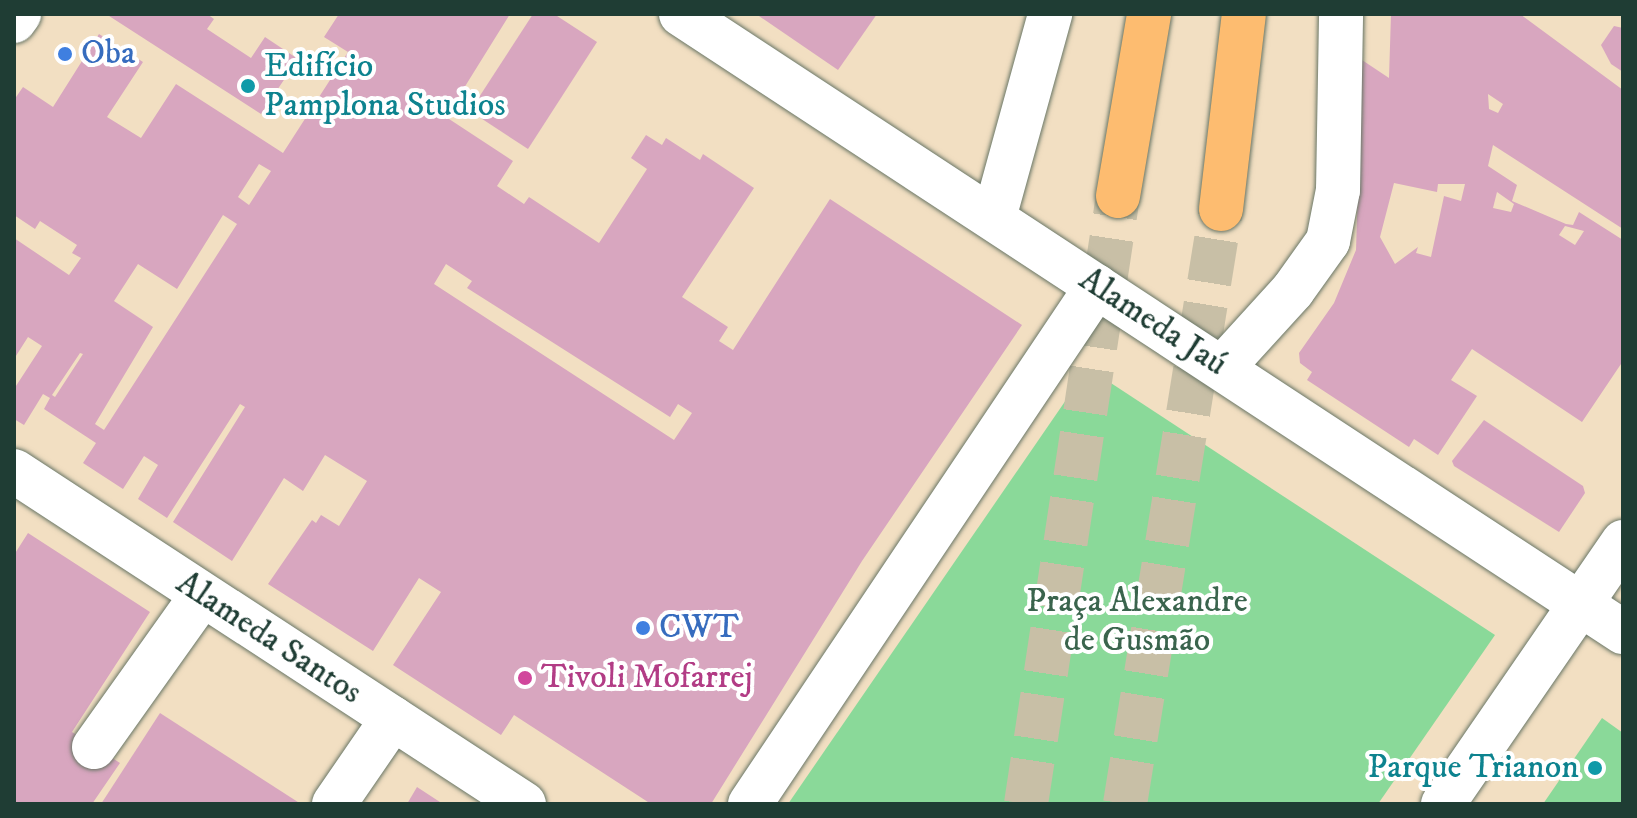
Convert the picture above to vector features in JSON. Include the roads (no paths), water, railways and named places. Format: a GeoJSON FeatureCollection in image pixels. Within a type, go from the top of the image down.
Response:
{"type":"FeatureCollection","features":[{"type":"Feature","properties":{"kind":"main road"},"geometry":{"type":"LineString","coordinates":[[1118,196],[1149,14]]}},
{"type":"Feature","properties":{"kind":"main road"},"geometry":{"type":"LineString","coordinates":[[1221,209],[1244,14]]}},
{"type":"Feature","properties":{"kind":"street"},"geometry":{"type":"LineString","coordinates":[[14,21],[19,14]]}},
{"type":"Feature","properties":{"kind":"street","name":"Alameda Jaú"},"geometry":{"type":"LineString","coordinates":[[681,14],[1623,632]]}},
{"type":"Feature","properties":{"kind":"street"},"geometry":{"type":"LineString","coordinates":[[994,218],[1050,14]]}},
{"type":"Feature","properties":{"kind":"street"},"geometry":{"type":"LineString","coordinates":[[1223,367],[1293,290],[1328,241],[1338,190],[1341,14]]}},
{"type":"Feature","properties":{"kind":"street"},"geometry":{"type":"LineString","coordinates":[[750,804],[1097,286]]}},
{"type":"Feature","properties":{"kind":"street","name":"Alameda Santos"},"geometry":{"type":"LineString","coordinates":[[14,471],[524,804]]}},
{"type":"Feature","properties":{"kind":"street"},"geometry":{"type":"LineString","coordinates":[[1443,804],[1623,542]]}},
{"type":"Feature","properties":{"kind":"street"},"geometry":{"type":"LineString","coordinates":[[94,747],[202,595]]}},
{"type":"Feature","properties":{"kind":"street"},"geometry":{"type":"LineString","coordinates":[[334,804],[393,718]]}},
{"type":"Feature","properties":{"kind":"tunnel"},"geometry":{"type":"LineString","coordinates":[[1026,804],[1118,196]]}},
{"type":"Feature","properties":{"kind":"tunnel"},"geometry":{"type":"LineString","coordinates":[[1125,804],[1221,209]]}},
{"type":"Feature","properties":{"kind":"place","name":"Oba"},"geometry":{"type":"Point","coordinates":[65,54]}},
{"type":"Feature","properties":{"kind":"place","name":"Edifício Pamplona Studios"},"geometry":{"type":"Point","coordinates":[248,86]}},
{"type":"Feature","properties":{"kind":"place","name":"CWT"},"geometry":{"type":"Point","coordinates":[643,628]}},
{"type":"Feature","properties":{"kind":"place","name":"Tivoli Mofarrej"},"geometry":{"type":"Point","coordinates":[525,678]}},
{"type":"Feature","properties":{"kind":"place","name":"Parque Trianon"},"geometry":{"type":"Point","coordinates":[1595,768]}},
{"type":"Feature","properties":{"kind":"park label","name":"Praça Alexandre de Gusmão"},"geometry":{"type":"Point","coordinates":[1137,620]}}]}
